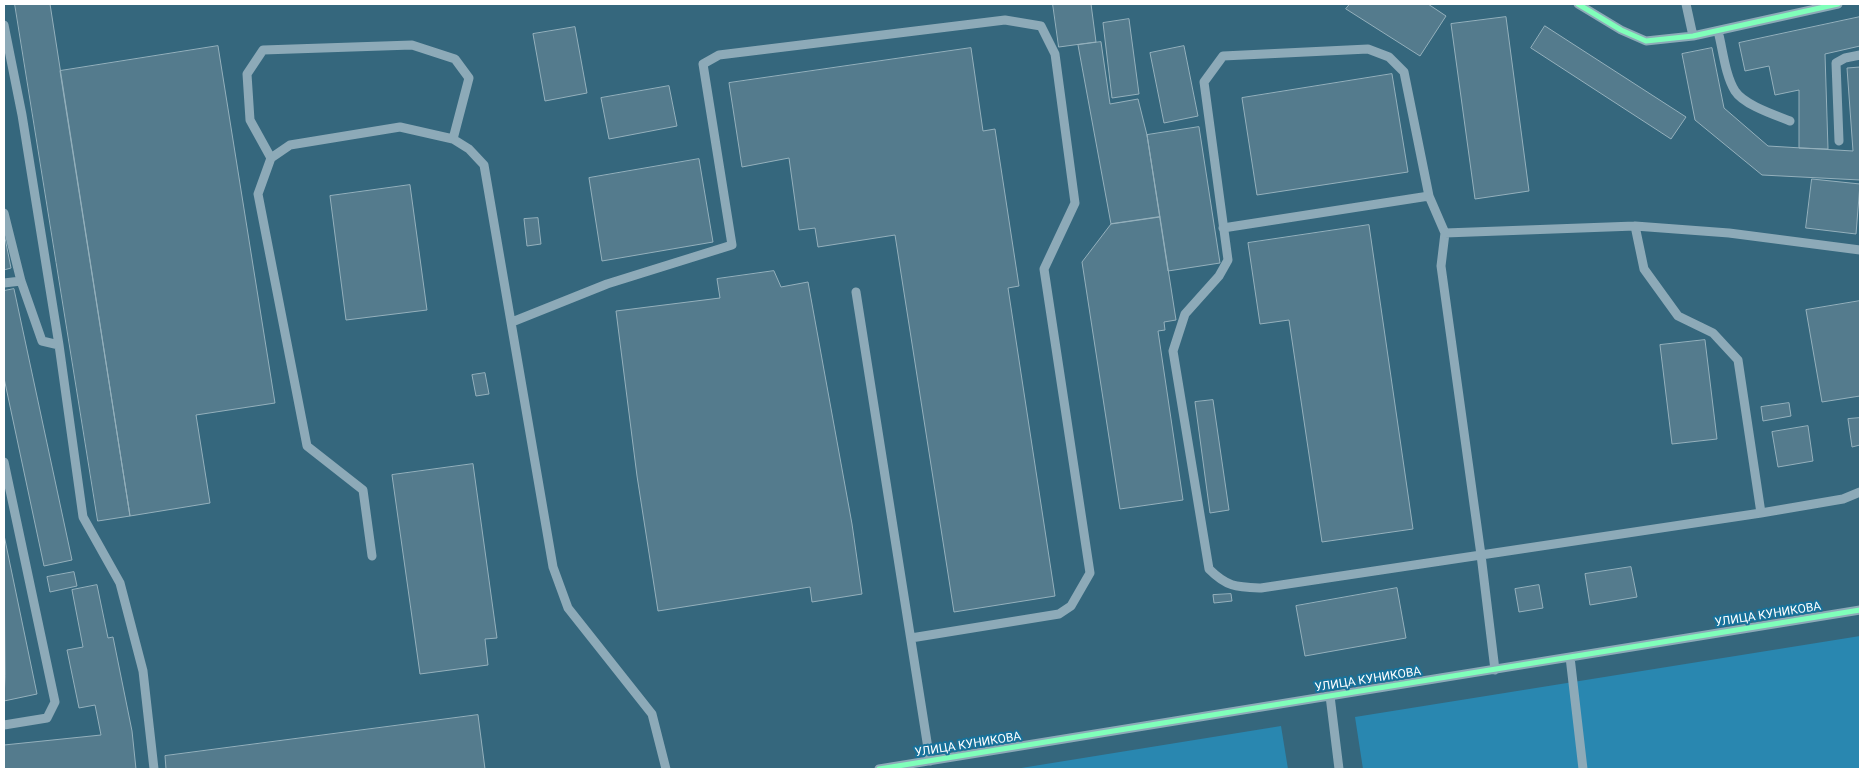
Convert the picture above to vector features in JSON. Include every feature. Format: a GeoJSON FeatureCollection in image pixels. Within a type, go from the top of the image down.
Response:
{"type":"FeatureCollection","features":[{"type":"Feature","properties":{"kind":"street"},"geometry":{"type":"LineString","coordinates":[[1578,4],[1620,30],[1646,41],[1693,36],[1838,4]]}},
{"type":"Feature","properties":{"kind":"street"},"geometry":{"type":"LineString","coordinates":[[1686,4],[1693,36]]}},
{"type":"Feature","properties":{"kind":"street"},"geometry":{"type":"LineString","coordinates":[[512,322],[607,284],[732,245],[703,64],[719,55],[1005,20],[1042,26],[1054,54],[1075,203],[1044,269],[1090,573],[1070,606],[1059,614],[911,638]]}},
{"type":"Feature","properties":{"kind":"street"},"geometry":{"type":"LineString","coordinates":[[4,25],[22,116],[83,517],[120,583],[143,671],[154,769]]}},
{"type":"Feature","properties":{"kind":"street"},"geometry":{"type":"LineString","coordinates":[[1718,31],[1728,72],[1736,92],[1755,107],[1790,121]]}},
{"type":"Feature","properties":{"kind":"street"},"geometry":{"type":"LineString","coordinates":[[271,158],[250,120],[247,74],[263,50],[412,44],[455,59],[469,78],[453,139]]}},
{"type":"Feature","properties":{"kind":"street"},"geometry":{"type":"LineString","coordinates":[[1495,670],[1481,555],[1441,266],[1445,233],[1429,196],[1404,72],[1389,57],[1368,49],[1223,56],[1204,82],[1228,260],[1219,276],[1185,314],[1173,351],[1209,568],[1221,581],[1241,587],[1261,588],[1481,555],[1761,513],[1843,499],[1860,492]]}},
{"type":"Feature","properties":{"kind":"street"},"geometry":{"type":"LineString","coordinates":[[1839,141],[1836,63],[1845,58],[1860,56]]}},
{"type":"Feature","properties":{"kind":"street"},"geometry":{"type":"LineString","coordinates":[[372,556],[364,490],[307,446],[258,194],[271,158],[290,145],[400,127],[453,139],[469,149],[484,165],[554,567],[568,608],[652,714],[666,769]]}},
{"type":"Feature","properties":{"kind":"street"},"geometry":{"type":"LineString","coordinates":[[1223,228],[1429,196]]}},
{"type":"Feature","properties":{"kind":"street"},"geometry":{"type":"LineString","coordinates":[[4,213],[21,281],[42,341],[58,345]]}},
{"type":"Feature","properties":{"kind":"street"},"geometry":{"type":"LineString","coordinates":[[1445,233],[1635,226],[1729,233],[1860,250]]}},
{"type":"Feature","properties":{"kind":"street"},"geometry":{"type":"LineString","coordinates":[[1635,226],[1644,269],[1678,316],[1713,333],[1738,360],[1761,513]]}},
{"type":"Feature","properties":{"kind":"street"},"geometry":{"type":"LineString","coordinates":[[4,283],[21,281]]}},
{"type":"Feature","properties":{"kind":"street"},"geometry":{"type":"LineString","coordinates":[[856,292],[930,761]]}},
{"type":"Feature","properties":{"kind":"street"},"geometry":{"type":"LineString","coordinates":[[4,462],[55,702],[47,718],[4,725]]}},
{"type":"Feature","properties":{"kind":"street","name":"УЛИЦА КУНИКОВА"},"geometry":{"type":"LineString","coordinates":[[878,769],[1860,610]]}},
{"type":"Feature","properties":{"kind":"street"},"geometry":{"type":"LineString","coordinates":[[1570,657],[1584,769]]}},
{"type":"Feature","properties":{"kind":"street"},"geometry":{"type":"LineString","coordinates":[[1330,696],[1339,769]]}},
{"type":"Feature","properties":{"kind":"shaded area"},"geometry":{"type":"Polygon","coordinates":[[[1860,636],[1860,769],[1363,769],[1355,717],[1860,636]]]}},
{"type":"Feature","properties":{"kind":"shaded area"},"geometry":{"type":"Polygon","coordinates":[[[1281,726],[1288,769],[1015,769],[1281,726]]]}},
{"type":"Feature","properties":{"kind":"building"},"geometry":{"type":"Polygon","coordinates":[[[15,4],[50,4],[130,516],[98,521],[15,4]]]}},
{"type":"Feature","properties":{"kind":"building"},"geometry":{"type":"Polygon","coordinates":[[[1053,4],[1091,4],[1096,42],[1059,47],[1053,4]]]}},
{"type":"Feature","properties":{"kind":"building"},"geometry":{"type":"Polygon","coordinates":[[[1350,4],[1428,4],[1446,16],[1420,56],[1346,9],[1350,4]]]}},
{"type":"Feature","properties":{"kind":"building"},"geometry":{"type":"Polygon","coordinates":[[[1506,17],[1529,191],[1475,199],[1451,24],[1506,17]]]}},
{"type":"Feature","properties":{"kind":"building"},"geometry":{"type":"Polygon","coordinates":[[[1860,17],[1860,46],[1825,54],[1828,149],[1799,148],[1799,90],[1775,95],[1769,66],[1745,71],[1739,43],[1860,17]]]}},
{"type":"Feature","properties":{"kind":"building"},"geometry":{"type":"Polygon","coordinates":[[[1129,19],[1139,94],[1112,98],[1103,23],[1129,19]]]}},
{"type":"Feature","properties":{"kind":"building"},"geometry":{"type":"Polygon","coordinates":[[[1545,26],[1686,117],[1671,139],[1531,48],[1545,26]]]}},
{"type":"Feature","properties":{"kind":"building"},"geometry":{"type":"Polygon","coordinates":[[[575,27],[587,93],[545,101],[533,34],[575,27]]]}},
{"type":"Feature","properties":{"kind":"building"},"geometry":{"type":"Polygon","coordinates":[[[1101,42],[1110,104],[1138,99],[1147,135],[1160,217],[1111,224],[1078,45],[1101,42]]]}},
{"type":"Feature","properties":{"kind":"building"},"geometry":{"type":"Polygon","coordinates":[[[218,46],[275,403],[196,415],[210,503],[130,516],[60,71],[218,46]]]}},
{"type":"Feature","properties":{"kind":"building"},"geometry":{"type":"Polygon","coordinates":[[[1184,46],[1198,116],[1164,123],[1150,53],[1184,46]]]}},
{"type":"Feature","properties":{"kind":"building"},"geometry":{"type":"Polygon","coordinates":[[[971,48],[983,131],[995,129],[1019,286],[1008,288],[1055,596],[954,612],[895,235],[818,247],[815,228],[799,230],[789,158],[742,167],[729,83],[971,48]]]}},
{"type":"Feature","properties":{"kind":"building"},"geometry":{"type":"Polygon","coordinates":[[[1712,48],[1724,108],[1768,146],[1853,151],[1847,68],[1860,67],[1860,180],[1762,175],[1695,120],[1682,54],[1712,48]]]}},
{"type":"Feature","properties":{"kind":"building"},"geometry":{"type":"Polygon","coordinates":[[[1392,74],[1408,172],[1257,195],[1242,98],[1392,74]]]}},
{"type":"Feature","properties":{"kind":"building"},"geometry":{"type":"Polygon","coordinates":[[[669,86],[677,126],[609,139],[601,98],[669,86]]]}},
{"type":"Feature","properties":{"kind":"building"},"geometry":{"type":"Polygon","coordinates":[[[1199,127],[1220,263],[1168,271],[1147,135],[1199,127]]]}},
{"type":"Feature","properties":{"kind":"building"},"geometry":{"type":"Polygon","coordinates":[[[699,159],[713,242],[602,261],[589,178],[699,159]]]}},
{"type":"Feature","properties":{"kind":"building"},"geometry":{"type":"Polygon","coordinates":[[[1812,179],[1860,184],[1856,234],[1806,228],[1812,179]]]}},
{"type":"Feature","properties":{"kind":"building"},"geometry":{"type":"Polygon","coordinates":[[[410,185],[427,310],[346,320],[330,196],[410,185]]]}},
{"type":"Feature","properties":{"kind":"building"},"geometry":{"type":"Polygon","coordinates":[[[1160,217],[1176,320],[1164,322],[1165,330],[1158,331],[1183,500],[1120,509],[1082,262],[1111,224],[1160,217]]]}},
{"type":"Feature","properties":{"kind":"building"},"geometry":{"type":"Polygon","coordinates":[[[538,218],[541,244],[527,246],[524,219],[538,218]]]}},
{"type":"Feature","properties":{"kind":"building"},"geometry":{"type":"Polygon","coordinates":[[[1369,225],[1413,529],[1322,542],[1289,320],[1260,324],[1248,243],[1369,225]]]}},
{"type":"Feature","properties":{"kind":"building"},"geometry":{"type":"Polygon","coordinates":[[[4,233],[11,268],[4,270],[4,233]]]}},
{"type":"Feature","properties":{"kind":"building"},"geometry":{"type":"Polygon","coordinates":[[[774,271],[781,287],[808,282],[852,524],[862,594],[812,602],[810,587],[658,611],[637,476],[616,311],[720,298],[717,279],[774,271]]]}},
{"type":"Feature","properties":{"kind":"building"},"geometry":{"type":"Polygon","coordinates":[[[14,289],[72,560],[44,566],[4,378],[4,291],[14,289]]]}},
{"type":"Feature","properties":{"kind":"building"},"geometry":{"type":"Polygon","coordinates":[[[1860,301],[1860,396],[1822,402],[1806,310],[1860,301]]]}},
{"type":"Feature","properties":{"kind":"building"},"geometry":{"type":"Polygon","coordinates":[[[1705,340],[1717,439],[1672,444],[1660,345],[1705,340]]]}},
{"type":"Feature","properties":{"kind":"building"},"geometry":{"type":"Polygon","coordinates":[[[485,373],[489,394],[476,396],[472,375],[485,373]]]}},
{"type":"Feature","properties":{"kind":"building"},"geometry":{"type":"Polygon","coordinates":[[[1213,400],[1229,510],[1210,513],[1195,402],[1213,400]]]}},
{"type":"Feature","properties":{"kind":"building"},"geometry":{"type":"Polygon","coordinates":[[[1789,403],[1791,416],[1763,421],[1761,407],[1789,403]]]}},
{"type":"Feature","properties":{"kind":"building"},"geometry":{"type":"Polygon","coordinates":[[[1860,418],[1860,445],[1852,447],[1848,419],[1860,418]]]}},
{"type":"Feature","properties":{"kind":"building"},"geometry":{"type":"Polygon","coordinates":[[[1808,426],[1813,461],[1778,467],[1772,432],[1808,426]]]}},
{"type":"Feature","properties":{"kind":"building"},"geometry":{"type":"Polygon","coordinates":[[[473,464],[497,638],[485,639],[488,665],[420,674],[392,475],[473,464]]]}},
{"type":"Feature","properties":{"kind":"building"},"geometry":{"type":"Polygon","coordinates":[[[4,535],[37,694],[4,701],[5,676],[4,535]]]}},
{"type":"Feature","properties":{"kind":"building"},"geometry":{"type":"Polygon","coordinates":[[[1631,567],[1637,597],[1590,605],[1585,574],[1631,567]]]}},
{"type":"Feature","properties":{"kind":"building"},"geometry":{"type":"Polygon","coordinates":[[[74,572],[77,586],[50,592],[47,577],[74,572]]]}},
{"type":"Feature","properties":{"kind":"building"},"geometry":{"type":"Polygon","coordinates":[[[97,585],[108,638],[113,637],[132,731],[136,769],[4,769],[4,745],[101,735],[95,705],[79,708],[67,650],[83,647],[72,590],[97,585]]]}},
{"type":"Feature","properties":{"kind":"building"},"geometry":{"type":"Polygon","coordinates":[[[1539,585],[1543,608],[1519,612],[1515,589],[1539,585]]]}},
{"type":"Feature","properties":{"kind":"building"},"geometry":{"type":"Polygon","coordinates":[[[1397,588],[1406,638],[1305,656],[1296,606],[1397,588]]]}},
{"type":"Feature","properties":{"kind":"building"},"geometry":{"type":"Polygon","coordinates":[[[1231,594],[1232,601],[1214,603],[1213,595],[1231,594]]]}},
{"type":"Feature","properties":{"kind":"building"},"geometry":{"type":"Polygon","coordinates":[[[478,715],[485,769],[166,769],[165,756],[478,715]]]}},
{"type":"Feature","properties":{"kind":"cycle path"},"geometry":{"type":"LineString","coordinates":[[1578,4],[1621,30],[1646,41],[1693,36],[1838,4]]}},
{"type":"Feature","properties":{"kind":"cycle path"},"geometry":{"type":"LineString","coordinates":[[879,769],[1860,610]]}}]}
